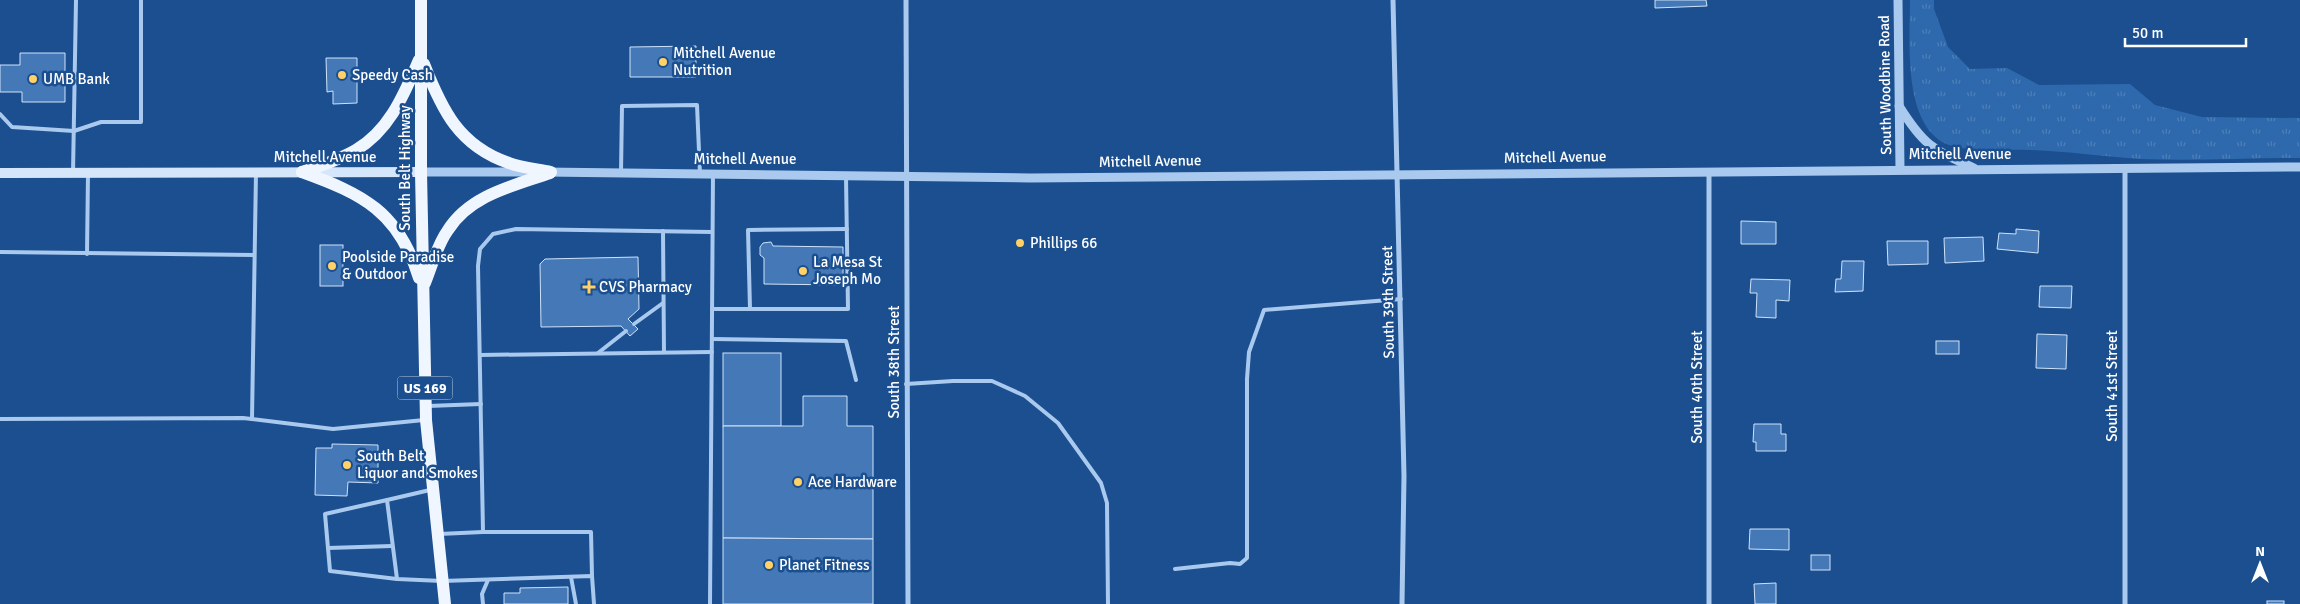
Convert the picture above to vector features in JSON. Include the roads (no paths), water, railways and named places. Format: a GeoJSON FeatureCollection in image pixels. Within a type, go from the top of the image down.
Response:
{"type":"FeatureCollection","features":[{"type":"Feature","properties":{"kind":"main road","name":"South Belt Highway"},"geometry":{"type":"LineString","coordinates":[[421,0],[422,290],[426,420],[444,604]]}},
{"type":"Feature","properties":{"kind":"main road"},"geometry":{"type":"LineString","coordinates":[[302,172],[356,150],[374,136],[389,120],[404,95],[421,56]]}},
{"type":"Feature","properties":{"kind":"main road"},"geometry":{"type":"LineString","coordinates":[[421,56],[442,106],[457,129],[469,142],[484,152],[509,163],[551,172]]}},
{"type":"Feature","properties":{"kind":"main road"},"geometry":{"type":"LineString","coordinates":[[302,172],[333,183],[369,202],[389,219],[404,240],[422,290]]}},
{"type":"Feature","properties":{"kind":"main road","name":"Mitchell Avenue"},"geometry":{"type":"LineString","coordinates":[[0,173],[421,172]]}},
{"type":"Feature","properties":{"kind":"main road"},"geometry":{"type":"LineString","coordinates":[[422,290],[447,230],[463,210],[489,194],[551,172]]}},
{"type":"Feature","properties":{"kind":"street","name":"South 38th Street"},"geometry":{"type":"LineString","coordinates":[[906,0],[905,175],[908,604]]}},
{"type":"Feature","properties":{"kind":"street","name":"South 39th Street"},"geometry":{"type":"LineString","coordinates":[[1393,0],[1404,476],[1402,604]]}},
{"type":"Feature","properties":{"kind":"street","name":"South Woodbine Road"},"geometry":{"type":"LineString","coordinates":[[1898,0],[1900,170]]}},
{"type":"Feature","properties":{"kind":"street"},"geometry":{"type":"LineString","coordinates":[[1899,106],[1926,144],[1942,154],[1976,169]]}},
{"type":"Feature","properties":{"kind":"street","name":"Mitchell Avenue"},"geometry":{"type":"LineString","coordinates":[[421,172],[905,175],[1030,178],[2300,167]]}},
{"type":"Feature","properties":{"kind":"street","name":"South 41st Street"},"geometry":{"type":"LineString","coordinates":[[2124,168],[2124,604]]}},
{"type":"Feature","properties":{"kind":"street","name":"South 40th Street"},"geometry":{"type":"LineString","coordinates":[[1709,171],[1709,604]]}},
{"type":"Feature","properties":{"kind":"lane"},"geometry":{"type":"LineString","coordinates":[[73,173],[76,0]]}},
{"type":"Feature","properties":{"kind":"lane"},"geometry":{"type":"LineString","coordinates":[[0,114],[12,127],[74,132],[101,122],[141,122],[141,0]]}},
{"type":"Feature","properties":{"kind":"lane"},"geometry":{"type":"LineString","coordinates":[[621,173],[622,106],[697,105],[700,174]]}},
{"type":"Feature","properties":{"kind":"lane"},"geometry":{"type":"LineString","coordinates":[[252,419],[256,172]]}},
{"type":"Feature","properties":{"kind":"lane"},"geometry":{"type":"LineString","coordinates":[[87,254],[88,173]]}},
{"type":"Feature","properties":{"kind":"lane"},"geometry":{"type":"LineString","coordinates":[[710,604],[713,174]]}},
{"type":"Feature","properties":{"kind":"lane"},"geometry":{"type":"LineString","coordinates":[[712,309],[848,309],[846,175]]}},
{"type":"Feature","properties":{"kind":"lane"},"geometry":{"type":"LineString","coordinates":[[483,532],[480,250],[492,234],[516,229],[712,232]]}},
{"type":"Feature","properties":{"kind":"lane"},"geometry":{"type":"LineString","coordinates":[[750,309],[748,230],[847,229]]}},
{"type":"Feature","properties":{"kind":"lane"},"geometry":{"type":"LineString","coordinates":[[663,231],[664,352]]}},
{"type":"Feature","properties":{"kind":"lane"},"geometry":{"type":"LineString","coordinates":[[0,252],[254,255]]}},
{"type":"Feature","properties":{"kind":"lane"},"geometry":{"type":"LineString","coordinates":[[1175,569],[1230,563],[1240,564],[1247,558],[1247,379],[1250,352],[1264,310],[1401,299]]}},
{"type":"Feature","properties":{"kind":"lane"},"geometry":{"type":"LineString","coordinates":[[634,324],[664,302]]}},
{"type":"Feature","properties":{"kind":"lane"},"geometry":{"type":"LineString","coordinates":[[598,353],[626,331]]}},
{"type":"Feature","properties":{"kind":"lane"},"geometry":{"type":"LineString","coordinates":[[712,340],[846,341],[856,380]]}},
{"type":"Feature","properties":{"kind":"lane"},"geometry":{"type":"LineString","coordinates":[[480,355],[712,352]]}},
{"type":"Feature","properties":{"kind":"lane"},"geometry":{"type":"LineString","coordinates":[[906,384],[992,381],[1025,396],[1058,423],[1101,483],[1108,503],[1108,604]]}},
{"type":"Feature","properties":{"kind":"lane"},"geometry":{"type":"LineString","coordinates":[[426,406],[481,404]]}},
{"type":"Feature","properties":{"kind":"lane"},"geometry":{"type":"LineString","coordinates":[[0,419],[252,419],[333,429],[426,420]]}},
{"type":"Feature","properties":{"kind":"lane"},"geometry":{"type":"LineString","coordinates":[[433,489],[325,514],[330,571],[397,579],[442,581],[592,576]]}},
{"type":"Feature","properties":{"kind":"lane"},"geometry":{"type":"LineString","coordinates":[[387,500],[397,579]]}},
{"type":"Feature","properties":{"kind":"lane"},"geometry":{"type":"LineString","coordinates":[[437,534],[591,532],[594,604]]}},
{"type":"Feature","properties":{"kind":"lane"},"geometry":{"type":"LineString","coordinates":[[328,548],[392,546]]}},
{"type":"Feature","properties":{"kind":"lane"},"geometry":{"type":"LineString","coordinates":[[571,577],[576,604]]}},
{"type":"Feature","properties":{"kind":"lane"},"geometry":{"type":"LineString","coordinates":[[483,604],[482,594],[488,580]]}},
{"type":"Feature","properties":{"kind":"place","name":"Mitchell Avenue Nutrition"},"geometry":{"type":"Point","coordinates":[663,62]}},
{"type":"Feature","properties":{"kind":"place","name":"Speedy Cash"},"geometry":{"type":"Point","coordinates":[342,75]}},
{"type":"Feature","properties":{"kind":"place","name":"UMB Bank"},"geometry":{"type":"Point","coordinates":[33,79]}},
{"type":"Feature","properties":{"kind":"place","name":"Phillips 66"},"geometry":{"type":"Point","coordinates":[1020,243]}},
{"type":"Feature","properties":{"kind":"place","name":"Poolside Paradise & Outdoor"},"geometry":{"type":"Point","coordinates":[332,266]}},
{"type":"Feature","properties":{"kind":"place","name":"La Mesa St Joseph Mo"},"geometry":{"type":"Point","coordinates":[803,271]}},
{"type":"Feature","properties":{"kind":"place","name":"CVS Pharmacy"},"geometry":{"type":"Point","coordinates":[589,287]}},
{"type":"Feature","properties":{"kind":"place","name":"South Belt Liquor and Smokes"},"geometry":{"type":"Point","coordinates":[347,465]}},
{"type":"Feature","properties":{"kind":"place","name":"Ace Hardware"},"geometry":{"type":"Point","coordinates":[798,482]}},
{"type":"Feature","properties":{"kind":"place","name":"Planet Fitness"},"geometry":{"type":"Point","coordinates":[769,565]}}]}
